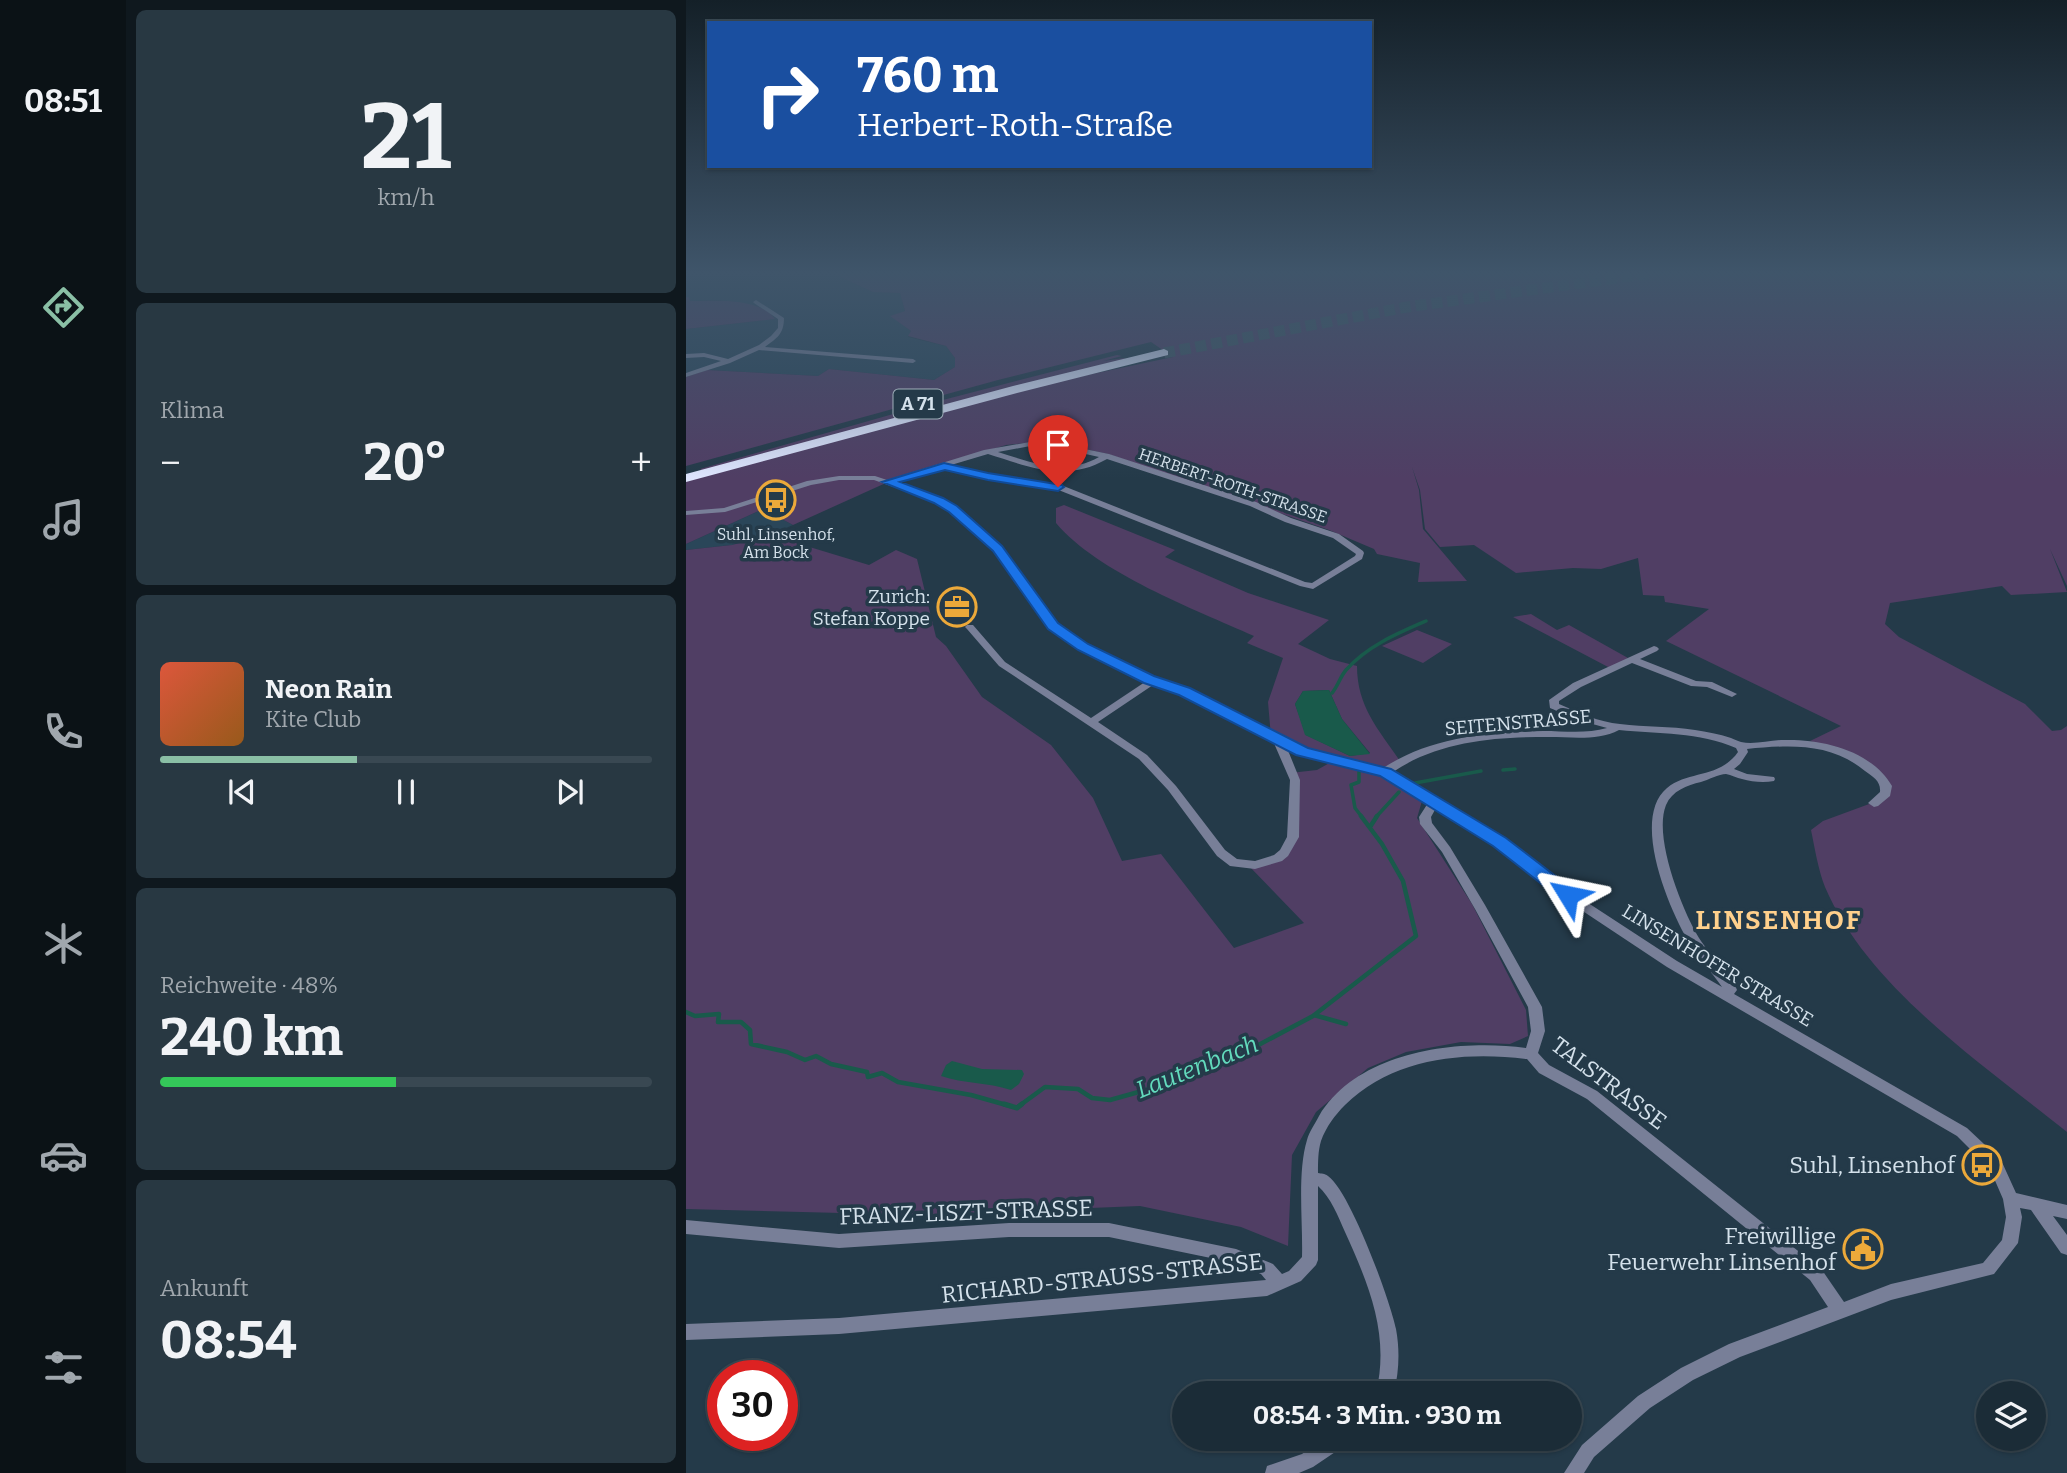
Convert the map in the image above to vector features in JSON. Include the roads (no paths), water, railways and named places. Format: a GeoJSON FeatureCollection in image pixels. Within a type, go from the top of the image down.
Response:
{"type":"FeatureCollection","features":[{"type":"Feature","properties":{"kind":"highway","name":"A 71"},"geometry":{"type":"LineString","coordinates":[[686,470],[950,395],[1151,345]]}},
{"type":"Feature","properties":{"kind":"highway","name":"A 71"},"geometry":{"type":"LineString","coordinates":[[686,478],[1017,389],[1164,353]]}},
{"type":"Feature","properties":{"kind":"street"},"geometry":{"type":"LineString","coordinates":[[686,375],[760,348],[768,342]]}},
{"type":"Feature","properties":{"kind":"street"},"geometry":{"type":"LineString","coordinates":[[760,348],[913,361]]}},
{"type":"Feature","properties":{"kind":"street"},"geometry":{"type":"LineString","coordinates":[[686,356],[704,355],[728,360]]}},
{"type":"Feature","properties":{"kind":"street","name":"HERBERT-ROTH-STRASSE"},"geometry":{"type":"LineString","coordinates":[[888,482],[987,452],[1041,442],[1106,456],[1253,504],[1288,520],[1327,533],[1360,553],[1359,557],[1313,586],[1303,584],[1058,487],[988,477],[944,466]]}},
{"type":"Feature","properties":{"kind":"street"},"geometry":{"type":"LineString","coordinates":[[987,452],[1024,462],[1072,469],[1088,466],[1106,456]]}},
{"type":"Feature","properties":{"kind":"street","name":"LINSENHOFER STRASSE"},"geometry":{"type":"LineString","coordinates":[[686,513],[725,510],[830,479],[875,478],[938,500],[953,509],[1004,556],[1053,626],[1083,647],[1152,681],[1184,692],[1279,741],[1316,756],[1385,772],[1500,842],[1549,883],[1672,964],[1962,1132],[1996,1165],[2011,1199],[2014,1217],[2010,1243],[1988,1269],[1891,1292],[1735,1350],[1687,1374],[1621,1420],[1588,1451],[1573,1473]]}},
{"type":"Feature","properties":{"kind":"street"},"geometry":{"type":"LineString","coordinates":[[970,627],[1002,664],[1090,723],[1122,741],[1151,764],[1221,853],[1234,863],[1255,866],[1278,858],[1293,837],[1295,780],[1279,741]]}},
{"type":"Feature","properties":{"kind":"street","name":"SEITENSTRASSE"},"geometry":{"type":"LineString","coordinates":[[1654,649],[1577,685],[1554,700],[1554,706],[1563,712],[1617,727],[1705,735],[1727,739],[1741,746]]}},
{"type":"Feature","properties":{"kind":"street"},"geometry":{"type":"LineString","coordinates":[[1634,660],[1695,684],[1708,684],[1732,694]]}},
{"type":"Feature","properties":{"kind":"street"},"geometry":{"type":"LineString","coordinates":[[1090,723],[1152,681]]}},
{"type":"Feature","properties":{"kind":"street","name":"SEITENSTRASSE"},"geometry":{"type":"LineString","coordinates":[[1385,772],[1415,754],[1457,742],[1542,734],[1603,733],[1617,727]]}},
{"type":"Feature","properties":{"kind":"street"},"geometry":{"type":"LineString","coordinates":[[1727,995],[1730,990],[1728,984],[1693,938],[1667,878],[1657,820],[1661,799],[1671,789],[1727,771],[1738,762],[1743,752],[1741,746],[1804,741],[1839,751],[1882,779],[1886,793],[1874,803]]}},
{"type":"Feature","properties":{"kind":"street"},"geometry":{"type":"LineString","coordinates":[[1727,771],[1770,779]]}},
{"type":"Feature","properties":{"kind":"street","name":"TALSTRASSE"},"geometry":{"type":"LineString","coordinates":[[1434,802],[1425,817],[1426,824],[1446,850],[1481,908],[1535,1007],[1538,1031],[1531,1054],[1544,1069],[1592,1096],[1816,1275],[1840,1310]]}},
{"type":"Feature","properties":{"kind":"street","name":"RICHARD-STRAUSS-STRASSE"},"geometry":{"type":"LineString","coordinates":[[686,1332],[852,1325],[1267,1288],[1295,1276],[1310,1260],[1314,1138],[1334,1107],[1369,1075],[1421,1057],[1471,1048],[1507,1049],[1531,1054]]}},
{"type":"Feature","properties":{"kind":"street"},"geometry":{"type":"LineString","coordinates":[[1312,1179],[1322,1180],[1337,1198],[1374,1278],[1387,1328],[1390,1381]]}},
{"type":"Feature","properties":{"kind":"street"},"geometry":{"type":"LineString","coordinates":[[2011,1199],[2067,1212]]}},
{"type":"Feature","properties":{"kind":"street"},"geometry":{"type":"LineString","coordinates":[[2035,1204],[2067,1248]]}},
{"type":"Feature","properties":{"kind":"street","name":"FRANZ-LISZT-STRASSE"},"geometry":{"type":"LineString","coordinates":[[686,1227],[839,1241],[1010,1230],[1109,1230],[1236,1256],[1267,1269],[1279,1283]]}},
{"type":"Feature","properties":{"kind":"street"},"geometry":{"type":"LineString","coordinates":[[1274,1473],[1307,1461],[1322,1451]]}},
{"type":"Feature","properties":{"kind":"waterway","name":"Lautenbach"},"geometry":{"type":"LineString","coordinates":[[1332,693],[1346,670],[1363,654],[1394,635],[1426,621]]}},
{"type":"Feature","properties":{"kind":"waterway"},"geometry":{"type":"LineString","coordinates":[[1503,770],[1515,769]]}},
{"type":"Feature","properties":{"kind":"waterway"},"geometry":{"type":"LineString","coordinates":[[1415,783],[1481,771]]}},
{"type":"Feature","properties":{"kind":"waterway","name":"Lautenbach"},"geometry":{"type":"LineString","coordinates":[[1359,772],[1359,782],[1351,785],[1355,808],[1362,817]]}},
{"type":"Feature","properties":{"kind":"waterway"},"geometry":{"type":"LineString","coordinates":[[1376,817],[1399,792]]}},
{"type":"Feature","properties":{"kind":"waterway","name":"Lautenbach"},"geometry":{"type":"LineString","coordinates":[[1314,1015],[1416,936],[1403,881],[1382,844],[1361,816]]}},
{"type":"Feature","properties":{"kind":"waterway"},"geometry":{"type":"LineString","coordinates":[[1370,827],[1377,816]]}},
{"type":"Feature","properties":{"kind":"waterway","name":"Lautenbach"},"geometry":{"type":"LineString","coordinates":[[686,1012],[695,1016],[719,1014],[718,1022],[741,1022],[750,1030],[751,1044],[787,1052],[805,1060],[816,1056],[831,1064],[867,1072],[868,1077],[882,1073],[898,1082],[971,1095],[1010,1106]]}},
{"type":"Feature","properties":{"kind":"waterway","name":"Lautenbach"},"geometry":{"type":"LineString","coordinates":[[1019,1106],[1045,1087],[1078,1089],[1092,1098],[1110,1100],[1178,1081],[1180,1077],[1245,1048],[1249,1050],[1314,1015]]}},
{"type":"Feature","properties":{"kind":"waterway"},"geometry":{"type":"LineString","coordinates":[[1314,1015],[1346,1024]]}},
{"type":"Feature","properties":{"kind":"waterway","name":"Lautenbach"},"geometry":{"type":"LineString","coordinates":[[1004,1104],[1017,1108],[1022,1104]]}},
{"type":"Feature","properties":{"kind":"tunnel"},"geometry":{"type":"LineString","coordinates":[[1164,353],[1223,342]]}},
{"type":"Feature","properties":{"kind":"place","name":"Suhl, Linsenhof, Am Bock"},"geometry":{"type":"Point","coordinates":[776,500]}},
{"type":"Feature","properties":{"kind":"place","name":"Zurich: Stefan Koppe"},"geometry":{"type":"Point","coordinates":[957,607]}},
{"type":"Feature","properties":{"kind":"place","name":"Suhl, Linsenhof"},"geometry":{"type":"Point","coordinates":[1982,1165]}},
{"type":"Feature","properties":{"kind":"place","name":"Freiwillige Feuerwehr Linsenhof"},"geometry":{"type":"Point","coordinates":[1863,1249]}},
{"type":"Feature","properties":{"kind":"district","name":"LINSENHOF"},"geometry":{"type":"Point","coordinates":[1779,920]}}]}
